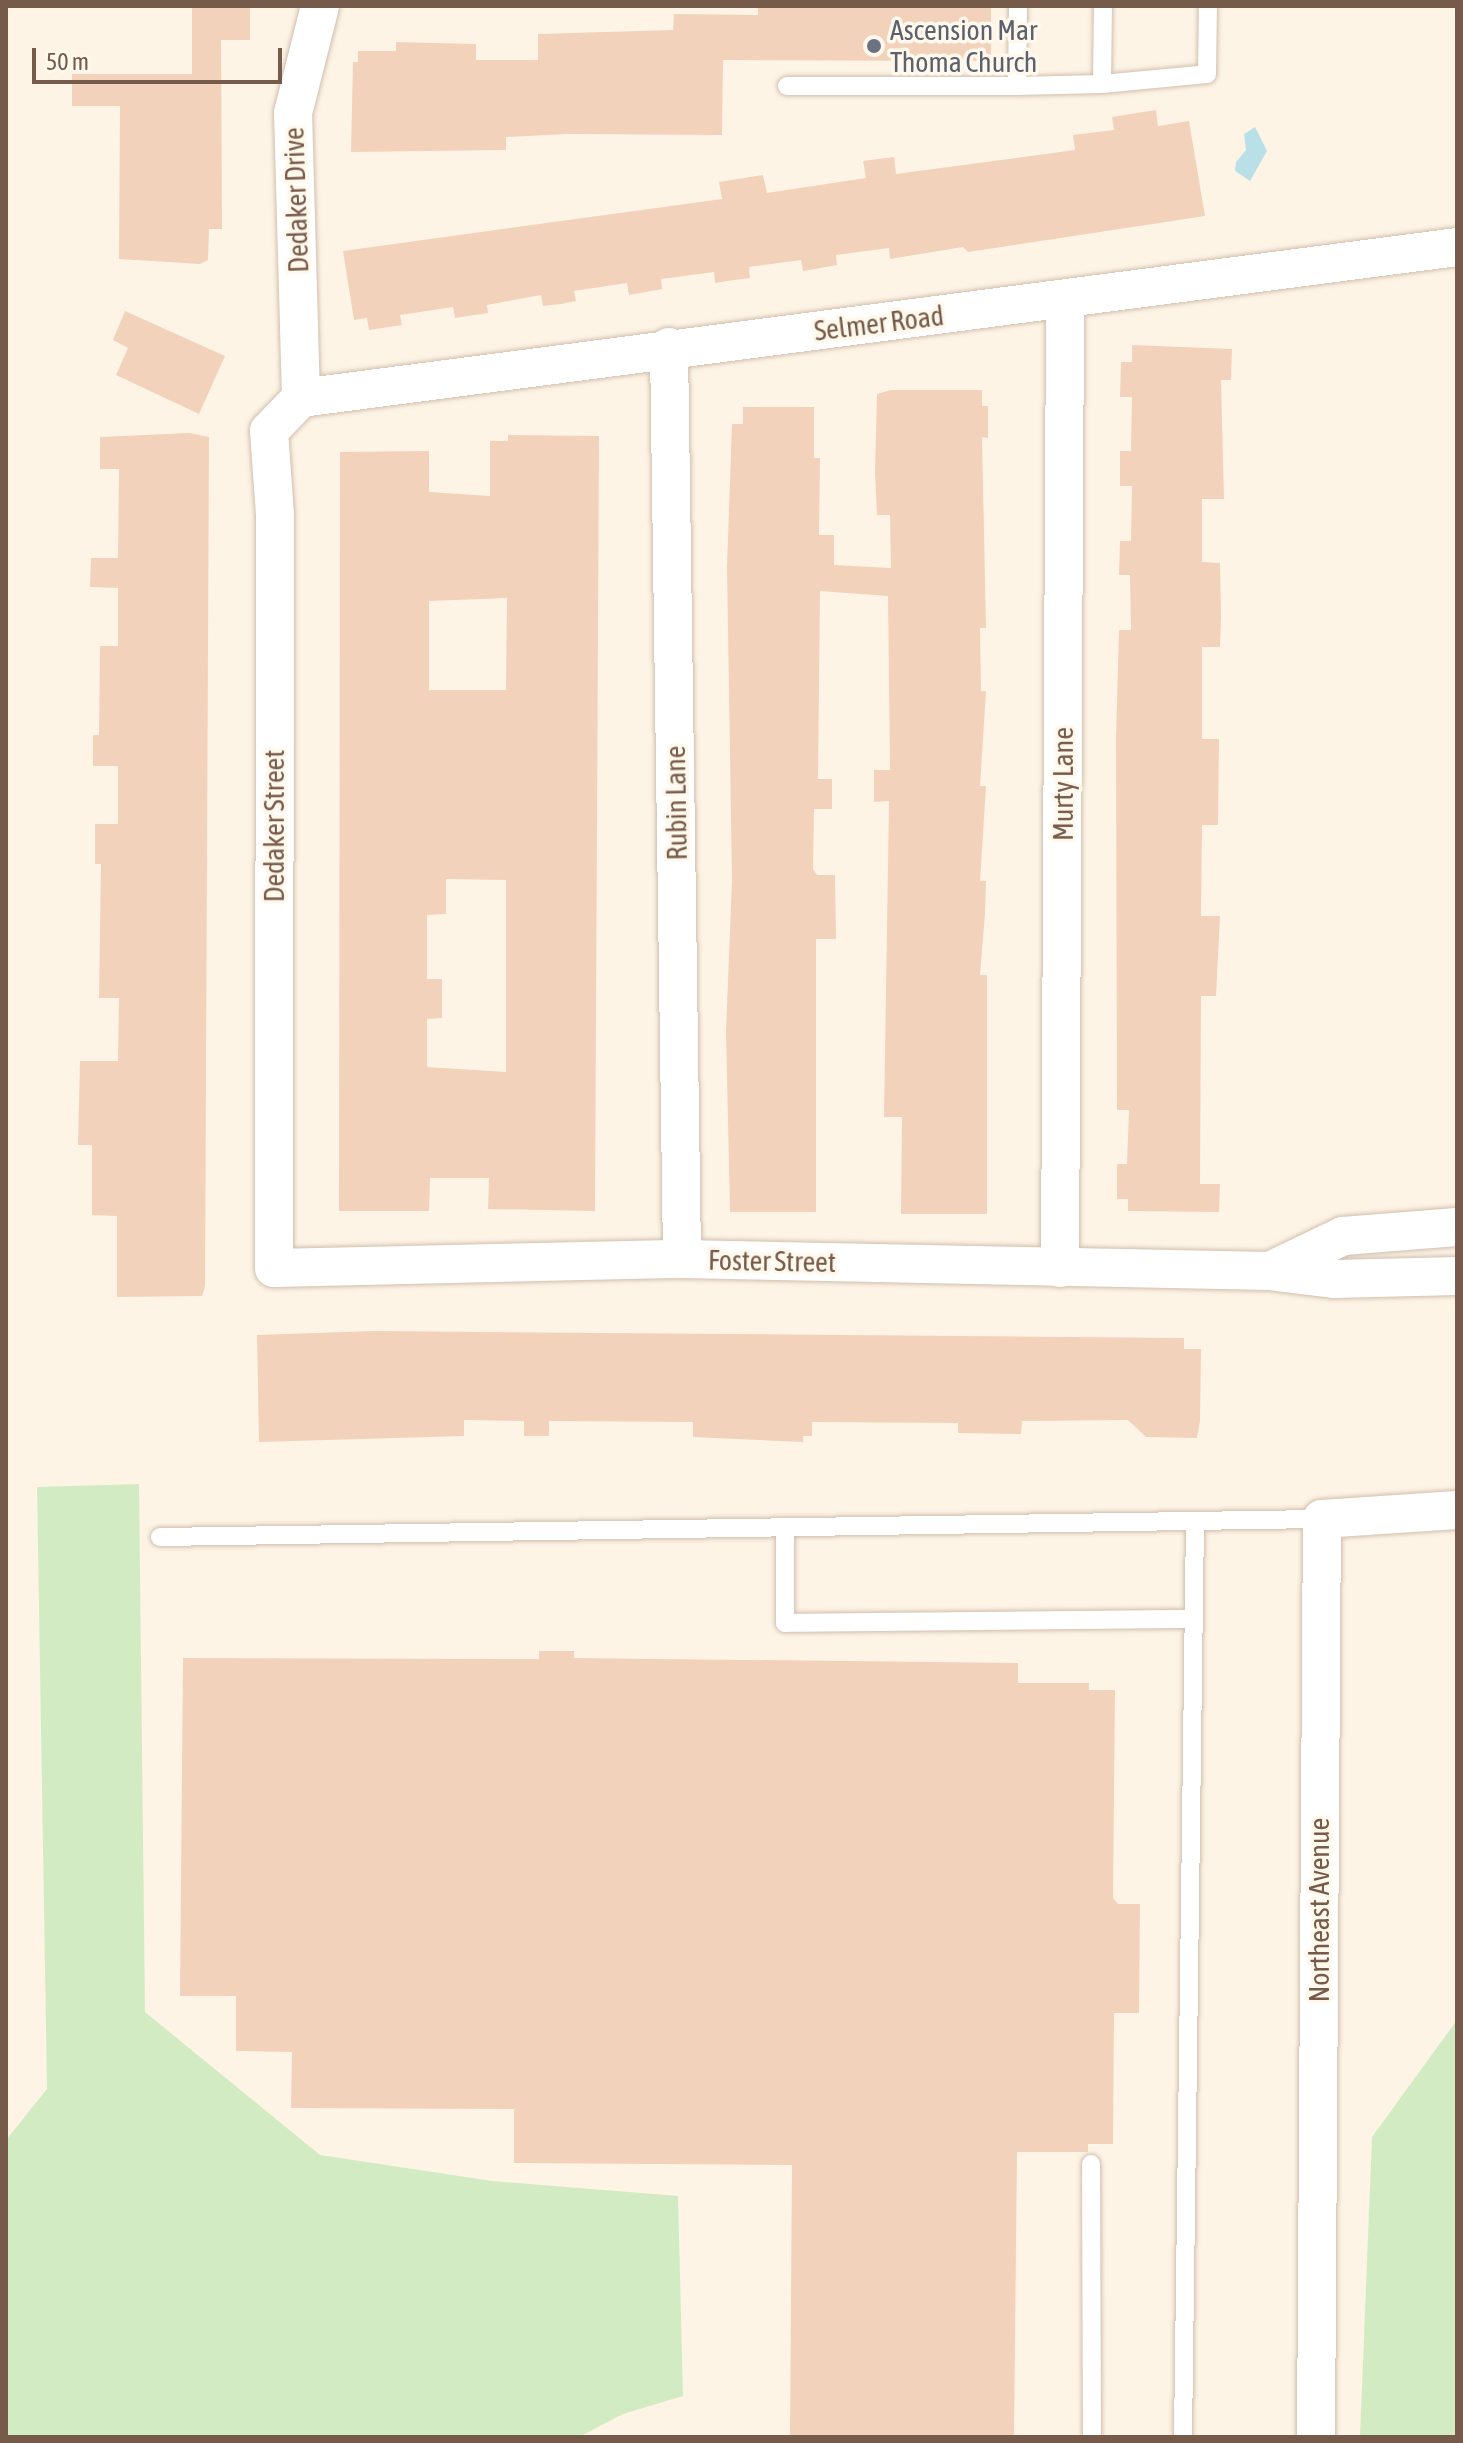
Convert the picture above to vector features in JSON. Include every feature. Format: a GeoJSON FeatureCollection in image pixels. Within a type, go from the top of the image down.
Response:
{"type":"FeatureCollection","features":[{"type":"Feature","properties":{"kind":"street","name":"Dedaker Drive"},"geometry":{"type":"LineString","coordinates":[[301,398],[293,113],[320,6]]}},
{"type":"Feature","properties":{"kind":"street","name":"Selmer Road"},"geometry":{"type":"LineString","coordinates":[[301,398],[669,347],[1065,301],[1457,247]]}},
{"type":"Feature","properties":{"kind":"street","name":"Murty Lane"},"geometry":{"type":"LineString","coordinates":[[1060,1268],[1065,301]]}},
{"type":"Feature","properties":{"kind":"street","name":"Rubin Lane"},"geometry":{"type":"LineString","coordinates":[[669,347],[682,1259]]}},
{"type":"Feature","properties":{"kind":"street","name":"Dedaker Street"},"geometry":{"type":"LineString","coordinates":[[274,1268],[275,515],[269,431],[301,398]]}},
{"type":"Feature","properties":{"kind":"street","name":"Foster Street"},"geometry":{"type":"LineString","coordinates":[[1270,1271],[1343,1236],[1457,1227]]}},
{"type":"Feature","properties":{"kind":"street","name":"Foster Street"},"geometry":{"type":"LineString","coordinates":[[274,1268],[682,1259],[1270,1271],[1334,1279],[1457,1276]]}},
{"type":"Feature","properties":{"kind":"street"},"geometry":{"type":"LineString","coordinates":[[1322,1519],[1457,1510]]}},
{"type":"Feature","properties":{"kind":"street","name":"Northeast Avenue"},"geometry":{"type":"LineString","coordinates":[[1316,2437],[1322,1519]]}},
{"type":"Feature","properties":{"kind":"lane"},"geometry":{"type":"LineString","coordinates":[[1017,86],[1018,6]]}},
{"type":"Feature","properties":{"kind":"lane"},"geometry":{"type":"LineString","coordinates":[[1102,84],[1103,6]]}},
{"type":"Feature","properties":{"kind":"lane"},"geometry":{"type":"LineString","coordinates":[[787,86],[1102,84],[1207,74],[1208,6]]}},
{"type":"Feature","properties":{"kind":"lane"},"geometry":{"type":"LineString","coordinates":[[160,1537],[1322,1519]]}},
{"type":"Feature","properties":{"kind":"lane"},"geometry":{"type":"LineString","coordinates":[[1183,2437],[1195,1521]]}},
{"type":"Feature","properties":{"kind":"lane"},"geometry":{"type":"LineString","coordinates":[[785,1527],[785,1623],[1193,1619]]}},
{"type":"Feature","properties":{"kind":"lane"},"geometry":{"type":"LineString","coordinates":[[1091,2164],[1092,2437]]}},
{"type":"Feature","properties":{"kind":"green space"},"geometry":{"type":"Polygon","coordinates":[[[139,1484],[145,2012],[320,2155],[492,2181],[678,2196],[683,2396],[623,2414],[579,2437],[6,2437],[6,2140],[47,2089],[37,1487],[139,1484]]]}},
{"type":"Feature","properties":{"kind":"green space"},"geometry":{"type":"Polygon","coordinates":[[[1457,2020],[1457,2437],[1360,2437],[1372,2137],[1457,2020]]]}},
{"type":"Feature","properties":{"kind":"water"},"geometry":{"type":"Polygon","coordinates":[[[1255,127],[1267,151],[1250,181],[1235,171],[1236,162],[1246,150],[1244,134],[1255,127]]]}},
{"type":"Feature","properties":{"kind":"building"},"geometry":{"type":"Polygon","coordinates":[[[192,6],[250,6],[250,40],[221,40],[222,229],[209,229],[208,260],[200,264],[119,259],[120,106],[72,106],[72,74],[192,74],[192,6]]]}},
{"type":"Feature","properties":{"kind":"building"},"geometry":{"type":"Polygon","coordinates":[[[758,6],[991,6],[991,61],[723,60],[722,135],[567,134],[506,137],[506,150],[351,152],[353,62],[358,62],[358,51],[396,51],[396,42],[476,44],[476,60],[538,60],[538,34],[673,30],[674,14],[758,15],[758,6]]]}},
{"type":"Feature","properties":{"kind":"building"},"geometry":{"type":"Polygon","coordinates":[[[1156,110],[1158,126],[1189,121],[1205,216],[968,252],[963,247],[890,259],[889,248],[836,255],[837,265],[803,271],[801,260],[749,267],[750,278],[715,283],[714,272],[661,279],[662,289],[629,295],[627,283],[574,291],[576,301],[561,304],[543,306],[541,295],[487,305],[488,313],[455,318],[453,307],[400,315],[402,325],[369,330],[367,318],[354,320],[343,251],[722,199],[719,182],[763,175],[767,193],[866,178],[863,161],[894,157],[896,174],[1075,150],[1073,135],[1114,130],[1112,117],[1156,110]]]}},
{"type":"Feature","properties":{"kind":"building"},"geometry":{"type":"Polygon","coordinates":[[[125,311],[225,356],[199,414],[116,375],[128,348],[113,340],[125,311]]]}},
{"type":"Feature","properties":{"kind":"building"},"geometry":{"type":"Polygon","coordinates":[[[1132,345],[1232,349],[1231,380],[1221,380],[1224,499],[1202,499],[1202,562],[1220,563],[1221,617],[1220,647],[1202,647],[1202,739],[1219,739],[1218,825],[1202,825],[1201,916],[1220,916],[1216,996],[1201,996],[1200,1184],[1220,1184],[1219,1212],[1128,1211],[1128,1199],[1117,1199],[1117,1164],[1127,1164],[1129,1110],[1117,1110],[1116,737],[1119,630],[1131,630],[1130,575],[1119,575],[1120,541],[1131,541],[1132,486],[1120,486],[1120,451],[1131,451],[1132,397],[1120,397],[1121,362],[1132,362],[1132,345]]]}},
{"type":"Feature","properties":{"kind":"building"},"geometry":{"type":"Polygon","coordinates":[[[891,390],[982,390],[982,406],[988,406],[988,438],[982,437],[986,628],[980,628],[981,691],[986,691],[980,786],[986,786],[980,881],[986,881],[980,975],[987,975],[987,1214],[901,1214],[902,1117],[884,1117],[889,801],[874,802],[874,770],[890,770],[888,596],[820,591],[818,779],[832,779],[832,809],[814,809],[813,869],[817,875],[835,875],[836,939],[816,939],[816,1212],[730,1212],[726,1032],[732,880],[727,567],[732,424],[743,424],[743,407],[814,407],[814,458],[820,458],[819,535],[834,535],[834,565],[891,568],[890,515],[877,515],[875,472],[877,394],[891,390]]]}},
{"type":"Feature","properties":{"kind":"building"},"geometry":{"type":"Polygon","coordinates":[[[190,433],[209,437],[205,1286],[202,1296],[117,1297],[117,1216],[92,1215],[92,1145],[78,1145],[80,1061],[118,1061],[119,998],[99,998],[101,864],[95,864],[95,824],[118,824],[118,766],[93,766],[93,735],[99,735],[100,646],[118,646],[118,588],[90,587],[91,558],[118,558],[119,469],[100,469],[100,437],[190,433]]]}},
{"type":"Feature","properties":{"kind":"building"},"geometry":{"type":"Polygon","coordinates":[[[508,435],[599,436],[595,1211],[488,1209],[489,1178],[430,1178],[429,1211],[339,1211],[340,452],[429,451],[429,492],[490,496],[490,441],[508,441],[508,435]],[[507,598],[429,601],[429,690],[506,690],[507,598]],[[446,879],[446,914],[427,915],[427,979],[442,979],[442,1018],[427,1019],[427,1067],[506,1072],[506,880],[446,879]]]}},
{"type":"Feature","properties":{"kind":"building"},"geometry":{"type":"Polygon","coordinates":[[[374,1331],[1184,1338],[1184,1349],[1201,1349],[1200,1421],[1197,1438],[1146,1437],[1128,1420],[1022,1421],[1021,1434],[958,1433],[958,1423],[812,1422],[812,1436],[803,1436],[803,1442],[693,1437],[693,1422],[549,1421],[549,1436],[524,1436],[524,1421],[464,1420],[464,1436],[259,1442],[257,1335],[374,1331]]]}},
{"type":"Feature","properties":{"kind":"building"},"geometry":{"type":"Polygon","coordinates":[[[539,1651],[574,1651],[574,1658],[1018,1663],[1018,1683],[1089,1683],[1089,1690],[1115,1690],[1113,1898],[1118,1904],[1140,1904],[1139,2013],[1114,2013],[1113,2144],[1088,2144],[1088,2152],[1017,2152],[1014,2437],[790,2437],[792,2165],[514,2163],[514,2109],[291,2108],[292,2052],[236,2051],[236,1996],[180,1996],[183,1658],[539,1659],[539,1651]]]}},
{"type":"Feature","properties":{"kind":"place","name":"Ascension Mar Thoma Church"},"geometry":{"type":"Point","coordinates":[874,46]}}]}
